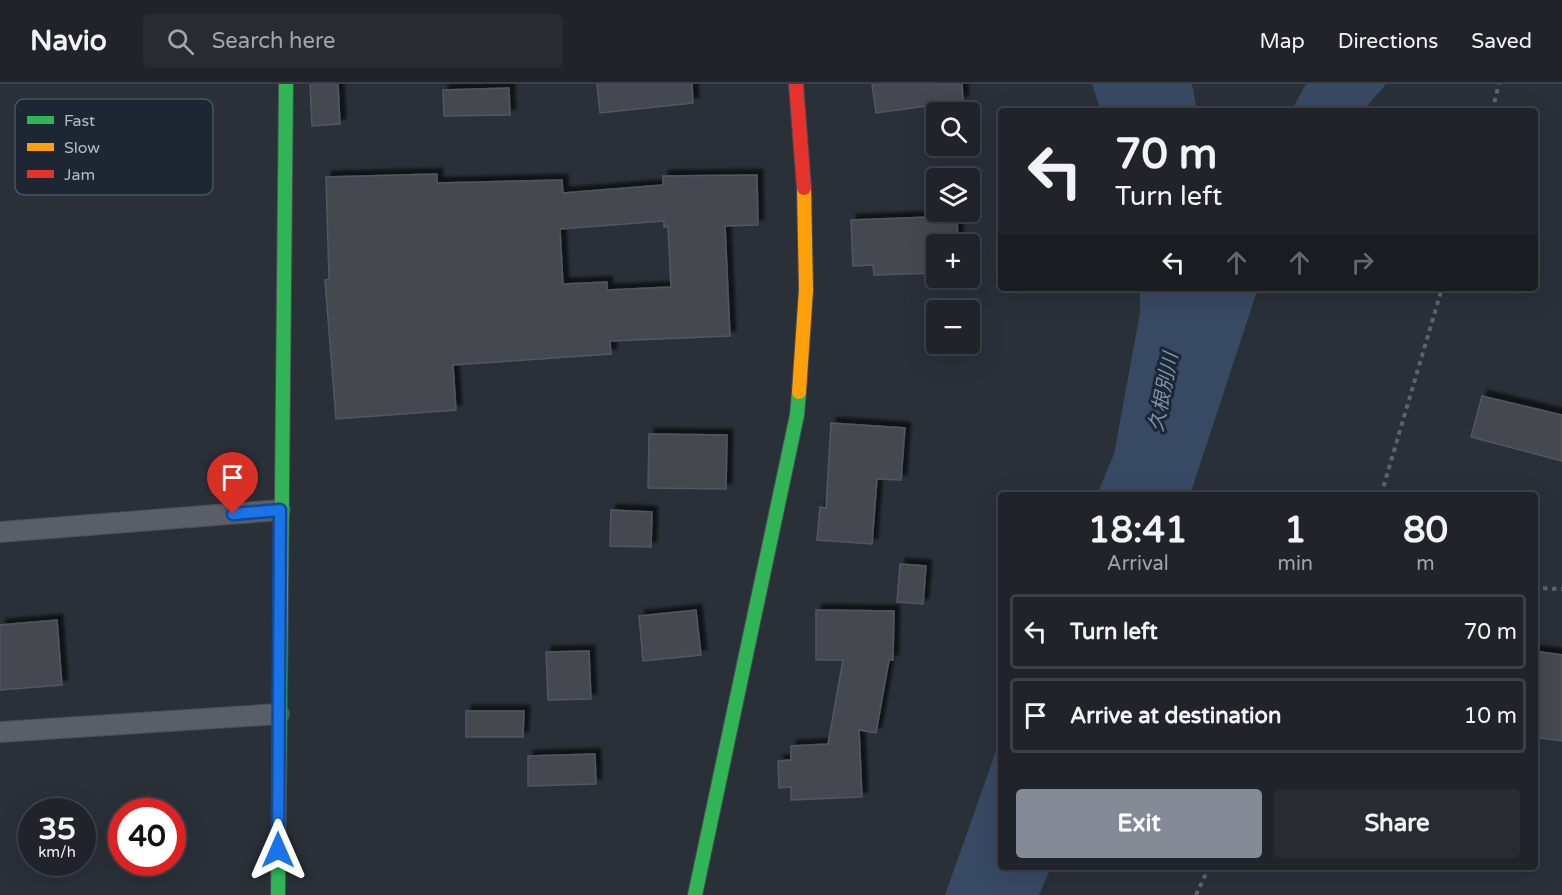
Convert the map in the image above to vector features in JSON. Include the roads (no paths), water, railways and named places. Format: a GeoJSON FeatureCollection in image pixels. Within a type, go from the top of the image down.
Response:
{"type":"FeatureCollection","features":[{"type":"Feature","properties":{"kind":"street"},"geometry":{"type":"LineString","coordinates":[[278,895],[286,84]]}},
{"type":"Feature","properties":{"kind":"street"},"geometry":{"type":"LineString","coordinates":[[695,895],[797,415],[806,290],[807,220],[796,84]]}},
{"type":"Feature","properties":{"kind":"lane"},"geometry":{"type":"LineString","coordinates":[[0,532],[280,510]]}},
{"type":"Feature","properties":{"kind":"lane"},"geometry":{"type":"LineString","coordinates":[[0,732],[279,714]]}},
{"type":"Feature","properties":{"kind":"water"},"geometry":{"type":"Polygon","coordinates":[[[1092,84],[1192,84],[1196,108],[1100,108],[1092,84]]]}},
{"type":"Feature","properties":{"kind":"water"},"geometry":{"type":"Polygon","coordinates":[[[1306,84],[1386,84],[1366,108],[1293,108],[1306,84]]]}},
{"type":"Feature","properties":{"kind":"water","name":"久根別川"},"geometry":{"type":"Polygon","coordinates":[[[1140,291],[1257,291],[1191,492],[1098,492],[1114,454],[1140,313],[1140,291]]]}},
{"type":"Feature","properties":{"kind":"water"},"geometry":{"type":"Polygon","coordinates":[[[998,746],[998,870],[1050,870],[1039,895],[945,895],[998,746]]]}}]}
